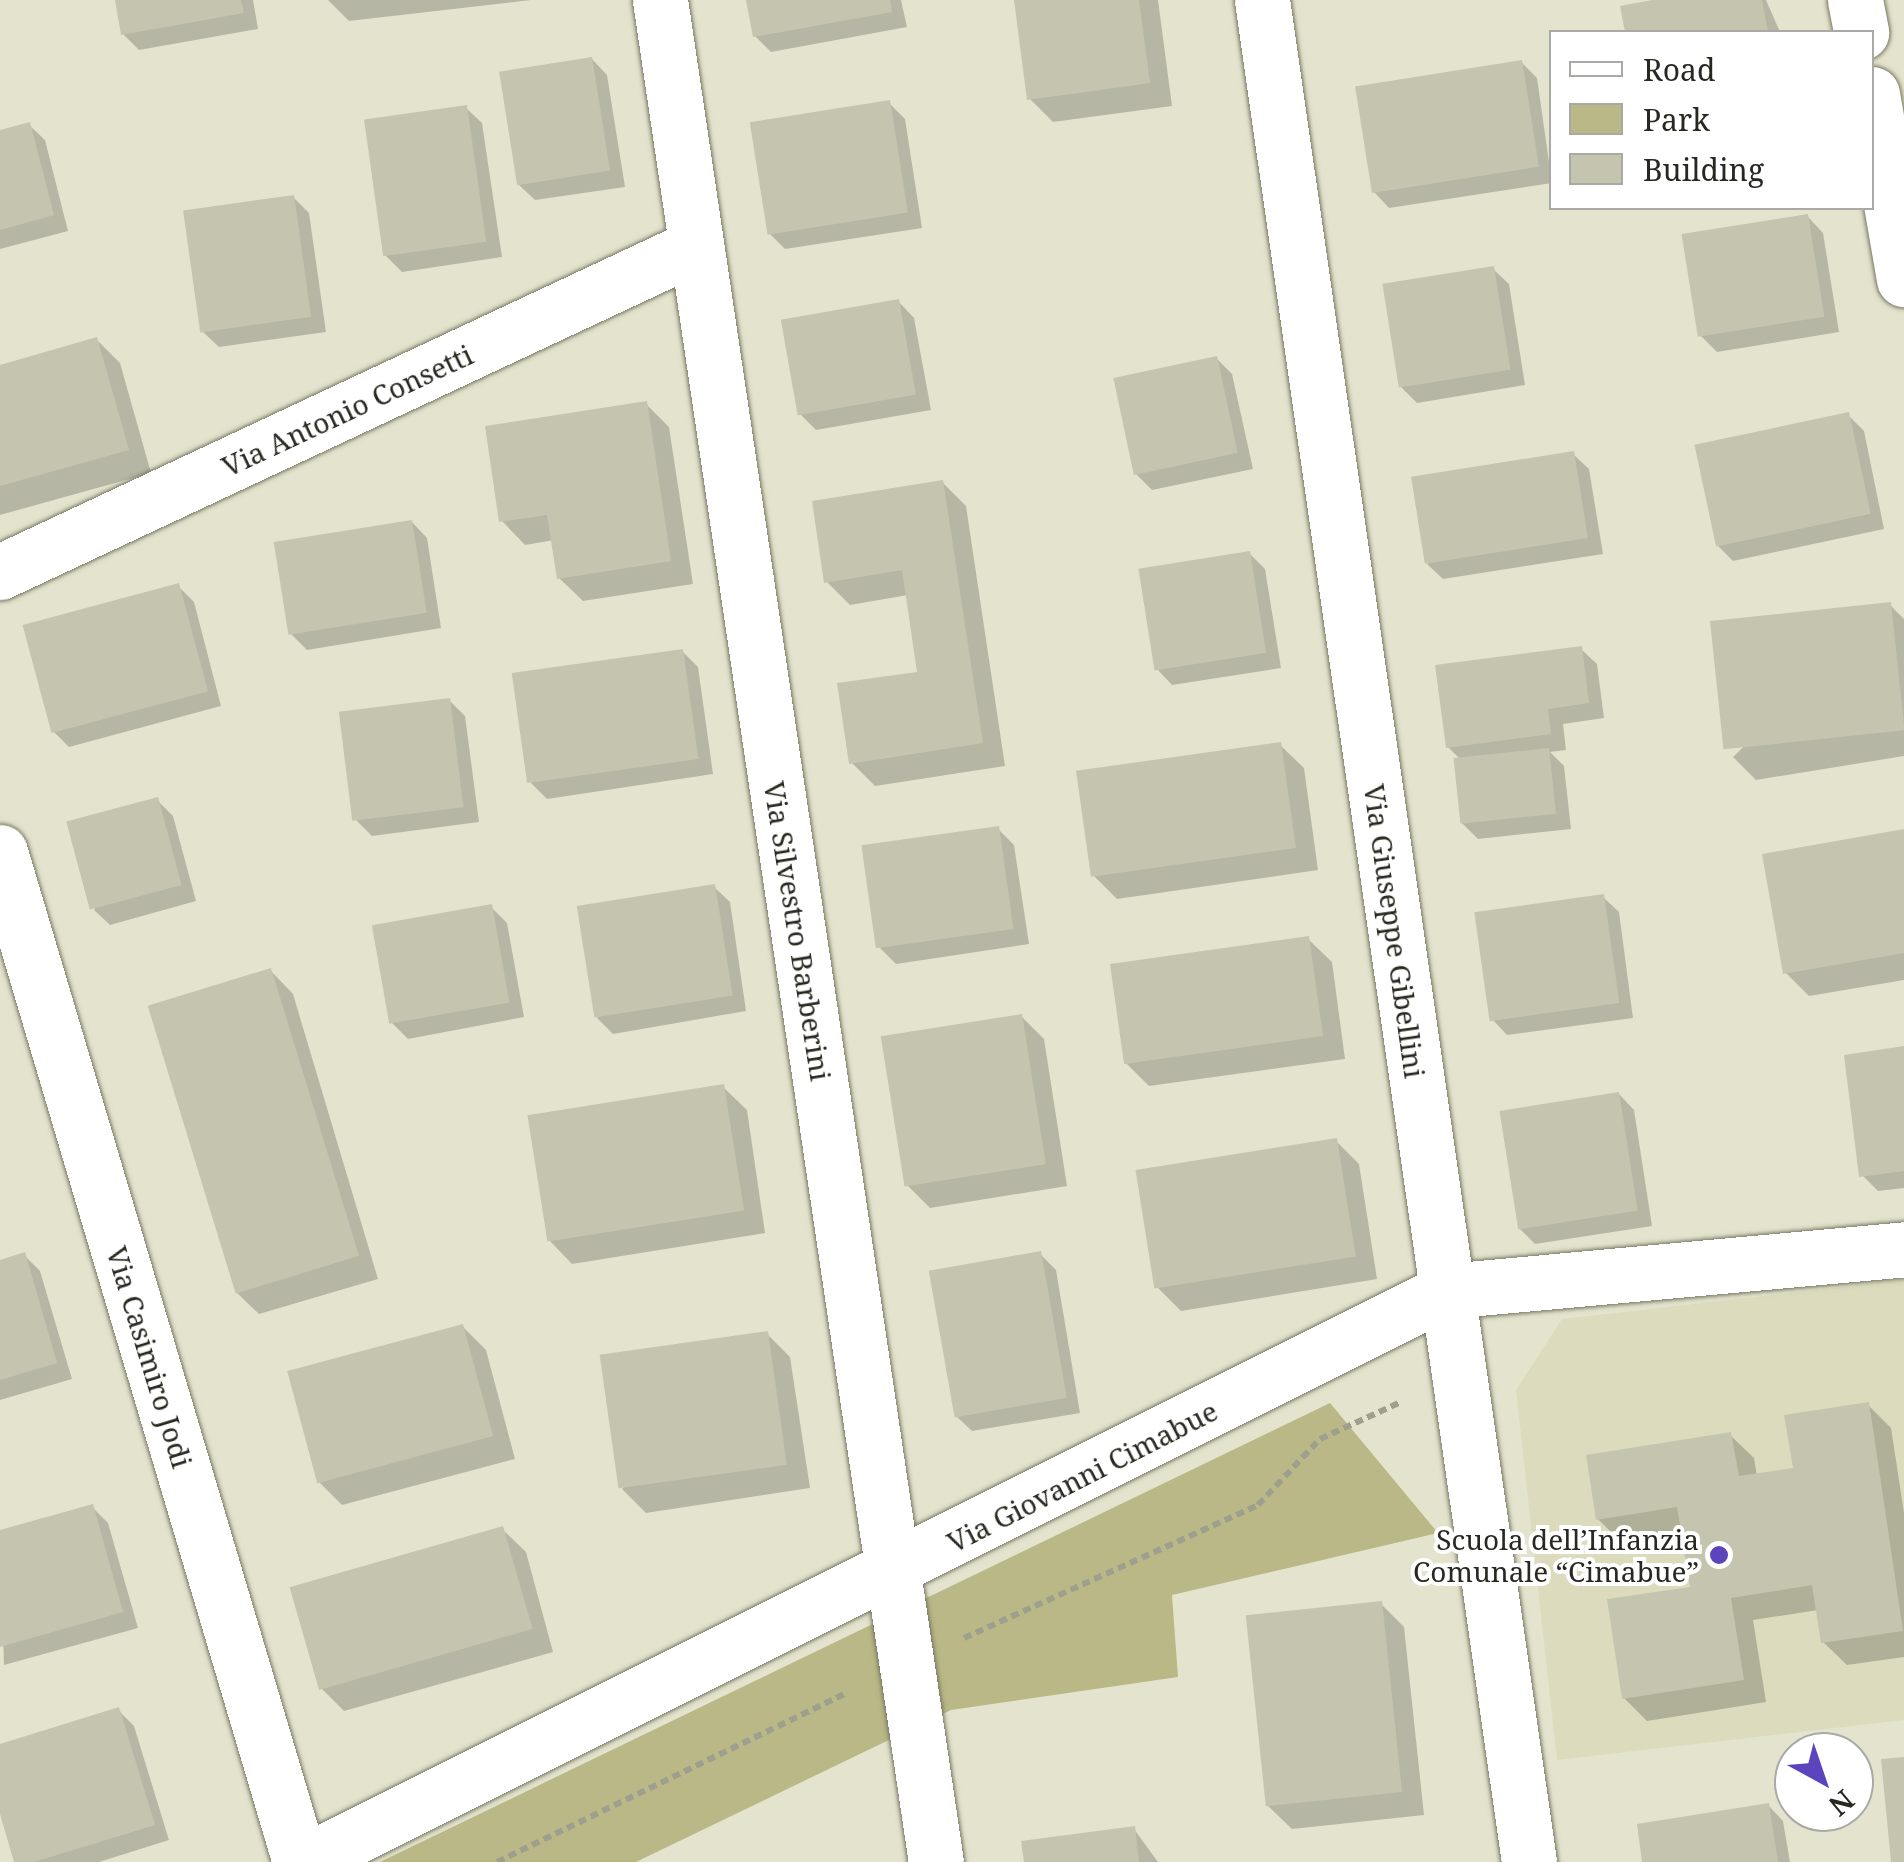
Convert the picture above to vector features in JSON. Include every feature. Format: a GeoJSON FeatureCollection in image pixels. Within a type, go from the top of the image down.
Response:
{"type":"FeatureCollection","features":[{"type":"Feature","properties":{"kind":"street","name":"Via Silvestro Barberini"},"geometry":{"type":"LineString","coordinates":[[660,0],[694,248],[896,1571],[936,1862]]}},
{"type":"Feature","properties":{"kind":"street","name":"Via Giuseppe Gibellini"},"geometry":{"type":"LineString","coordinates":[[1262,0],[1529,1862]]}},
{"type":"Feature","properties":{"kind":"street"},"geometry":{"type":"LineString","coordinates":[[1855,0],[1860,30]]}},
{"type":"Feature","properties":{"kind":"street"},"geometry":{"type":"LineString","coordinates":[[1874,106],[1904,278]]}},
{"type":"Feature","properties":{"kind":"street","name":"Via Antonio Consetti"},"geometry":{"type":"LineString","coordinates":[[0,572],[694,248]]}},
{"type":"Feature","properties":{"kind":"street","name":"Via Casimiro Jodi"},"geometry":{"type":"LineString","coordinates":[[0,852],[302,1862]]}},
{"type":"Feature","properties":{"kind":"street","name":"Via Giovanni Cimabue"},"geometry":{"type":"LineString","coordinates":[[302,1862],[896,1571],[1446,1291],[1904,1248]]}},
{"type":"Feature","properties":{"kind":"path"},"geometry":{"type":"LineString","coordinates":[[497,1862],[907,1664],[1258,1505],[1320,1440],[1457,1376]]}},
{"type":"Feature","properties":{"kind":"shaded area","name":"Scuola dell’Infanzia Comunale “Cimabue”"},"geometry":{"type":"Polygon","coordinates":[[[1904,1280],[1904,1720],[1557,1760],[1516,1390],[1562,1319],[1904,1280]]]}},
{"type":"Feature","properties":{"kind":"green space"},"geometry":{"type":"Polygon","coordinates":[[[1330,1403],[1438,1533],[1172,1595],[1178,1677],[951,1710],[636,1862],[380,1862],[1330,1403]]]}},
{"type":"Feature","properties":{"kind":"building"},"geometry":{"type":"Polygon","coordinates":[[[115,0],[241,0],[244,13],[121,35],[115,0]]]}},
{"type":"Feature","properties":{"kind":"building"},"geometry":{"type":"Polygon","coordinates":[[[746,0],[890,0],[892,12],[753,37],[746,0]]]}},
{"type":"Feature","properties":{"kind":"building"},"geometry":{"type":"Polygon","coordinates":[[[1014,0],[1139,0],[1150,83],[1027,100],[1014,0]]]}},
{"type":"Feature","properties":{"kind":"building"},"geometry":{"type":"Polygon","coordinates":[[[1652,0],[1762,0],[1768,30],[1625,30],[1620,6],[1652,0]]]}},
{"type":"Feature","properties":{"kind":"building"},"geometry":{"type":"Polygon","coordinates":[[[592,57],[610,171],[517,185],[499,72],[592,57]]]}},
{"type":"Feature","properties":{"kind":"building"},"geometry":{"type":"Polygon","coordinates":[[[1522,60],[1539,167],[1372,193],[1355,86],[1522,60]]]}},
{"type":"Feature","properties":{"kind":"building"},"geometry":{"type":"Polygon","coordinates":[[[890,100],[908,213],[768,235],[750,122],[890,100]]]}},
{"type":"Feature","properties":{"kind":"building"},"geometry":{"type":"Polygon","coordinates":[[[467,105],[486,242],[383,256],[364,119],[467,105]]]}},
{"type":"Feature","properties":{"kind":"building"},"geometry":{"type":"Polygon","coordinates":[[[30,122],[54,215],[0,230],[0,130],[30,122]]]}},
{"type":"Feature","properties":{"kind":"building"},"geometry":{"type":"Polygon","coordinates":[[[294,195],[311,317],[200,332],[183,211],[294,195]]]}},
{"type":"Feature","properties":{"kind":"building"},"geometry":{"type":"Polygon","coordinates":[[[1808,214],[1824,317],[1698,337],[1682,234],[1808,214]]]}},
{"type":"Feature","properties":{"kind":"building"},"geometry":{"type":"Polygon","coordinates":[[[1494,266],[1510,370],[1399,387],[1382,284],[1494,266]]]}},
{"type":"Feature","properties":{"kind":"building"},"geometry":{"type":"Polygon","coordinates":[[[899,299],[916,395],[798,415],[781,320],[899,299]]]}},
{"type":"Feature","properties":{"kind":"building"},"geometry":{"type":"Polygon","coordinates":[[[97,337],[129,450],[0,486],[0,365],[97,337]]]}},
{"type":"Feature","properties":{"kind":"building"},"geometry":{"type":"Polygon","coordinates":[[[1217,356],[1238,453],[1134,475],[1113,378],[1217,356]]]}},
{"type":"Feature","properties":{"kind":"building"},"geometry":{"type":"Polygon","coordinates":[[[647,401],[671,561],[557,579],[547,515],[499,522],[485,426],[647,401]]]}},
{"type":"Feature","properties":{"kind":"building"},"geometry":{"type":"Polygon","coordinates":[[[1849,412],[1871,514],[1716,547],[1694,445],[1849,412]]]}},
{"type":"Feature","properties":{"kind":"building"},"geometry":{"type":"Polygon","coordinates":[[[1574,451],[1588,538],[1425,564],[1411,477],[1574,451]]]}},
{"type":"Feature","properties":{"kind":"building"},"geometry":{"type":"Polygon","coordinates":[[[943,480],[983,743],[849,764],[837,683],[917,672],[902,570],[824,583],[812,501],[943,480]]]}},
{"type":"Feature","properties":{"kind":"building"},"geometry":{"type":"Polygon","coordinates":[[[412,520],[427,613],[288,635],[274,542],[412,520]]]}},
{"type":"Feature","properties":{"kind":"building"},"geometry":{"type":"Polygon","coordinates":[[[1250,551],[1266,653],[1155,670],[1138,569],[1250,551]]]}},
{"type":"Feature","properties":{"kind":"building"},"geometry":{"type":"Polygon","coordinates":[[[179,583],[208,691],[52,733],[23,625],[179,583]]]}},
{"type":"Feature","properties":{"kind":"building"},"geometry":{"type":"Polygon","coordinates":[[[1891,602],[1904,730],[1723,749],[1710,621],[1891,602]]]}},
{"type":"Feature","properties":{"kind":"building"},"geometry":{"type":"Polygon","coordinates":[[[1582,646],[1589,703],[1548,709],[1551,734],[1446,748],[1435,665],[1582,646]]]}},
{"type":"Feature","properties":{"kind":"building"},"geometry":{"type":"Polygon","coordinates":[[[683,649],[698,759],[527,783],[512,673],[683,649]]]}},
{"type":"Feature","properties":{"kind":"building"},"geometry":{"type":"Polygon","coordinates":[[[450,698],[463,807],[352,821],[339,712],[450,698]]]}},
{"type":"Feature","properties":{"kind":"building"},"geometry":{"type":"Polygon","coordinates":[[[1281,742],[1296,848],[1091,877],[1076,771],[1281,742]]]}},
{"type":"Feature","properties":{"kind":"building"},"geometry":{"type":"Polygon","coordinates":[[[1549,748],[1556,814],[1460,824],[1454,758],[1549,748]]]}},
{"type":"Feature","properties":{"kind":"building"},"geometry":{"type":"Polygon","coordinates":[[[158,797],[182,885],[90,909],[66,822],[158,797]]]}},
{"type":"Feature","properties":{"kind":"building"},"geometry":{"type":"Polygon","coordinates":[[[999,826],[1013,929],[876,948],[861,845],[999,826]]]}},
{"type":"Feature","properties":{"kind":"building"},"geometry":{"type":"Polygon","coordinates":[[[1904,829],[1904,953],[1783,974],[1762,854],[1904,829]]]}},
{"type":"Feature","properties":{"kind":"building"},"geometry":{"type":"Polygon","coordinates":[[[715,884],[733,996],[594,1018],[577,906],[715,884]]]}},
{"type":"Feature","properties":{"kind":"building"},"geometry":{"type":"Polygon","coordinates":[[[1604,894],[1619,1003],[1490,1021],[1474,912],[1604,894]]]}},
{"type":"Feature","properties":{"kind":"building"},"geometry":{"type":"Polygon","coordinates":[[[492,904],[509,1002],[389,1024],[372,925],[492,904]]]}},
{"type":"Feature","properties":{"kind":"building"},"geometry":{"type":"Polygon","coordinates":[[[1309,936],[1323,1036],[1124,1064],[1110,964],[1309,936]]]}},
{"type":"Feature","properties":{"kind":"building"},"geometry":{"type":"Polygon","coordinates":[[[271,968],[359,1256],[236,1294],[148,1006],[271,968]]]}},
{"type":"Feature","properties":{"kind":"building"},"geometry":{"type":"Polygon","coordinates":[[[1022,1014],[1046,1164],[905,1186],[881,1036],[1022,1014]]]}},
{"type":"Feature","properties":{"kind":"building"},"geometry":{"type":"Polygon","coordinates":[[[1904,1046],[1904,1171],[1859,1177],[1844,1055],[1904,1046]]]}},
{"type":"Feature","properties":{"kind":"building"},"geometry":{"type":"Polygon","coordinates":[[[724,1084],[744,1210],[547,1242],[527,1115],[724,1084]]]}},
{"type":"Feature","properties":{"kind":"building"},"geometry":{"type":"Polygon","coordinates":[[[1619,1092],[1638,1211],[1518,1229],[1499,1111],[1619,1092]]]}},
{"type":"Feature","properties":{"kind":"building"},"geometry":{"type":"Polygon","coordinates":[[[1337,1138],[1356,1257],[1154,1288],[1136,1170],[1337,1138]]]}},
{"type":"Feature","properties":{"kind":"building"},"geometry":{"type":"Polygon","coordinates":[[[1041,1251],[1067,1398],[955,1418],[929,1271],[1041,1251]]]}},
{"type":"Feature","properties":{"kind":"building"},"geometry":{"type":"Polygon","coordinates":[[[25,1252],[57,1363],[0,1380],[0,1260],[25,1252]]]}},
{"type":"Feature","properties":{"kind":"building"},"geometry":{"type":"Polygon","coordinates":[[[463,1324],[493,1436],[317,1483],[287,1371],[463,1324]]]}},
{"type":"Feature","properties":{"kind":"building"},"geometry":{"type":"Polygon","coordinates":[[[768,1331],[787,1465],[618,1488],[600,1355],[768,1331]]]}},
{"type":"Feature","properties":{"kind":"building"},"geometry":{"type":"Polygon","coordinates":[[[1869,1402],[1903,1631],[1821,1643],[1812,1585],[1731,1598],[1744,1680],[1622,1699],[1607,1599],[1690,1587],[1677,1507],[1596,1520],[1586,1455],[1731,1432],[1739,1476],[1793,1468],[1784,1415],[1869,1402]]]}},
{"type":"Feature","properties":{"kind":"building"},"geometry":{"type":"Polygon","coordinates":[[[93,1504],[123,1612],[0,1647],[0,1530],[93,1504]]]}},
{"type":"Feature","properties":{"kind":"building"},"geometry":{"type":"Polygon","coordinates":[[[503,1526],[532,1629],[319,1690],[290,1587],[503,1526]]]}},
{"type":"Feature","properties":{"kind":"building"},"geometry":{"type":"Polygon","coordinates":[[[1382,1601],[1402,1792],[1266,1806],[1246,1615],[1382,1601]]]}},
{"type":"Feature","properties":{"kind":"building"},"geometry":{"type":"Polygon","coordinates":[[[119,1707],[155,1825],[34,1862],[14,1862],[0,1814],[0,1744],[119,1707]]]}},
{"type":"Feature","properties":{"kind":"building"},"geometry":{"type":"Polygon","coordinates":[[[1904,1757],[1904,1862],[1891,1862],[1881,1759],[1904,1757]]]}},
{"type":"Feature","properties":{"kind":"building"},"geometry":{"type":"Polygon","coordinates":[[[1769,1803],[1778,1862],[1642,1862],[1637,1824],[1769,1803]]]}},
{"type":"Feature","properties":{"kind":"building"},"geometry":{"type":"Polygon","coordinates":[[[1135,1826],[1139,1862],[1024,1862],[1021,1841],[1135,1826]]]}},
{"type":"Feature","properties":{"kind":"place","name":"Scuola dell’Infanzia Comunale “Cimabue”"},"geometry":{"type":"Point","coordinates":[1719,1555]}}]}
